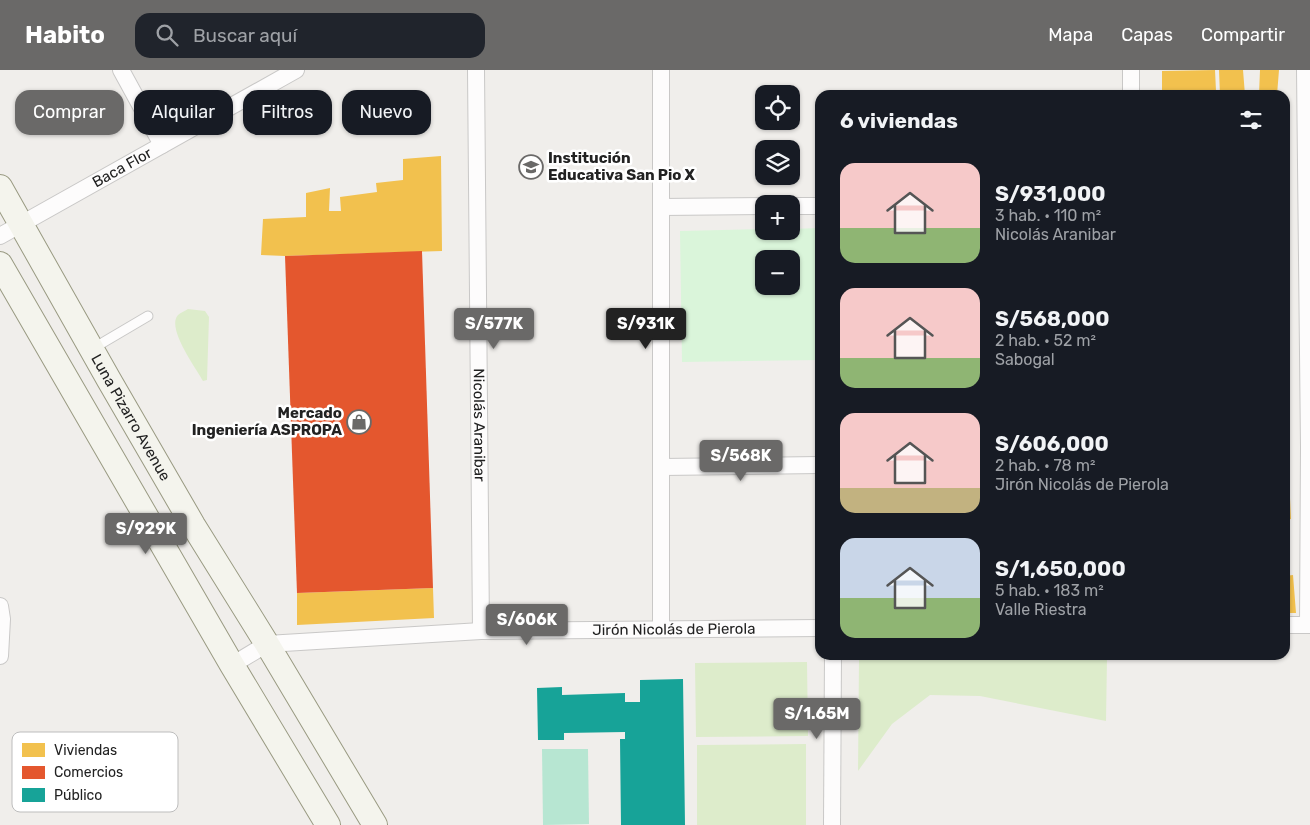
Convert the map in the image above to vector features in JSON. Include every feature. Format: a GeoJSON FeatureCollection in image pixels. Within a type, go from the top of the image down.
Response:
{"type":"FeatureCollection","features":[{"type":"Feature","properties":{"kind":"street"},"geometry":{"type":"LineString","coordinates":[[121,70],[162,145]]}},
{"type":"Feature","properties":{"kind":"street","name":"Baca Flor"},"geometry":{"type":"LineString","coordinates":[[0,236],[296,70]]}},
{"type":"Feature","properties":{"kind":"street","name":"Nicolás Aranibar"},"geometry":{"type":"LineString","coordinates":[[476,70],[481,631]]}},
{"type":"Feature","properties":{"kind":"street"},"geometry":{"type":"LineString","coordinates":[[661,70],[661,630]]}},
{"type":"Feature","properties":{"kind":"street"},"geometry":{"type":"LineString","coordinates":[[1131,70],[1131,90]]}},
{"type":"Feature","properties":{"kind":"street"},"geometry":{"type":"LineString","coordinates":[[1290,625],[1309,625],[1310,447],[1305,70]]}},
{"type":"Feature","properties":{"kind":"street","name":"Luna Pizarro Avenue"},"geometry":{"type":"LineString","coordinates":[[0,187],[193,526],[267,644],[375,825]]}},
{"type":"Feature","properties":{"kind":"street"},"geometry":{"type":"LineString","coordinates":[[661,207],[755,206]]}},
{"type":"Feature","properties":{"kind":"street"},"geometry":{"type":"LineString","coordinates":[[800,206],[815,206]]}},
{"type":"Feature","properties":{"kind":"street"},"geometry":{"type":"LineString","coordinates":[[0,264],[232,665],[328,825]]}},
{"type":"Feature","properties":{"kind":"street"},"geometry":{"type":"LineString","coordinates":[[662,467],[815,465]]}},
{"type":"Feature","properties":{"kind":"street"},"geometry":{"type":"LineString","coordinates":[[0,606],[2,619],[0,656]]}},
{"type":"Feature","properties":{"kind":"street","name":"Jirón Nicolás de Pierola"},"geometry":{"type":"LineString","coordinates":[[232,665],[267,644],[481,631],[815,628]]}},
{"type":"Feature","properties":{"kind":"street"},"geometry":{"type":"LineString","coordinates":[[832,825],[833,660]]}},
{"type":"Feature","properties":{"kind":"lane"},"geometry":{"type":"LineString","coordinates":[[91,349],[148,316]]}},
{"type":"Feature","properties":{"kind":"green space"},"geometry":{"type":"Polygon","coordinates":[[[815,228],[815,360],[682,362],[680,231],[755,229],[755,240],[800,240],[800,229],[815,228]]]}},
{"type":"Feature","properties":{"kind":"green space"},"geometry":{"type":"Polygon","coordinates":[[[188,309],[205,311],[209,317],[207,380],[203,381],[183,348],[176,329],[175,321],[178,315],[188,309]]]}},
{"type":"Feature","properties":{"kind":"green space"},"geometry":{"type":"Polygon","coordinates":[[[859,660],[1107,660],[1106,721],[980,696],[930,695],[892,724],[858,771],[859,660]]]}},
{"type":"Feature","properties":{"kind":"green space"},"geometry":{"type":"Polygon","coordinates":[[[807,662],[808,736],[696,737],[695,663],[807,662]]]}},
{"type":"Feature","properties":{"kind":"green space"},"geometry":{"type":"Polygon","coordinates":[[[806,744],[806,825],[697,825],[697,745],[806,744]]]}},
{"type":"Feature","properties":{"kind":"green space"},"geometry":{"type":"Polygon","coordinates":[[[542,749],[588,749],[589,824],[543,825],[542,749]]]}},
{"type":"Feature","properties":{"kind":"building: Viviendas"},"geometry":{"type":"Polygon","coordinates":[[[1215,70],[1216,90],[1162,90],[1162,71],[1215,70]]]}},
{"type":"Feature","properties":{"kind":"building: Viviendas"},"geometry":{"type":"Polygon","coordinates":[[[1219,70],[1243,70],[1245,90],[1220,90],[1219,70]]]}},
{"type":"Feature","properties":{"kind":"building: Viviendas"},"geometry":{"type":"Polygon","coordinates":[[[1260,70],[1279,70],[1277,90],[1259,90],[1260,70]]]}},
{"type":"Feature","properties":{"kind":"building: Viviendas"},"geometry":{"type":"Polygon","coordinates":[[[441,156],[442,251],[285,256],[261,255],[263,219],[306,217],[306,193],[330,188],[329,211],[341,211],[340,197],[377,192],[376,183],[403,180],[403,159],[441,156]]]}},
{"type":"Feature","properties":{"kind":"building: Viviendas"},"geometry":{"type":"Polygon","coordinates":[[[1290,575],[1293,575],[1296,613],[1290,613],[1290,575]]]}},
{"type":"Feature","properties":{"kind":"building: Viviendas"},"geometry":{"type":"Polygon","coordinates":[[[433,588],[434,618],[297,625],[297,593],[433,588]]]}},
{"type":"Feature","properties":{"kind":"building: Comercios","name":"Mercado Ingeniería ASPROPA"},"geometry":{"type":"Polygon","coordinates":[[[422,251],[433,588],[297,593],[285,256],[422,251]]]}},
{"type":"Feature","properties":{"kind":"building: Público"},"geometry":{"type":"Polygon","coordinates":[[[683,679],[685,825],[621,825],[620,739],[625,739],[625,732],[564,733],[564,740],[538,740],[537,688],[562,687],[562,695],[625,693],[625,702],[640,702],[640,680],[683,679]]]}},
{"type":"Feature","properties":{"kind":"place","name":"Institución Educativa San Pio X"},"geometry":{"type":"Point","coordinates":[531,167]}},
{"type":"Feature","properties":{"kind":"place","name":"Mercado Ingeniería ASPROPA"},"geometry":{"type":"Point","coordinates":[359,422]}}]}
